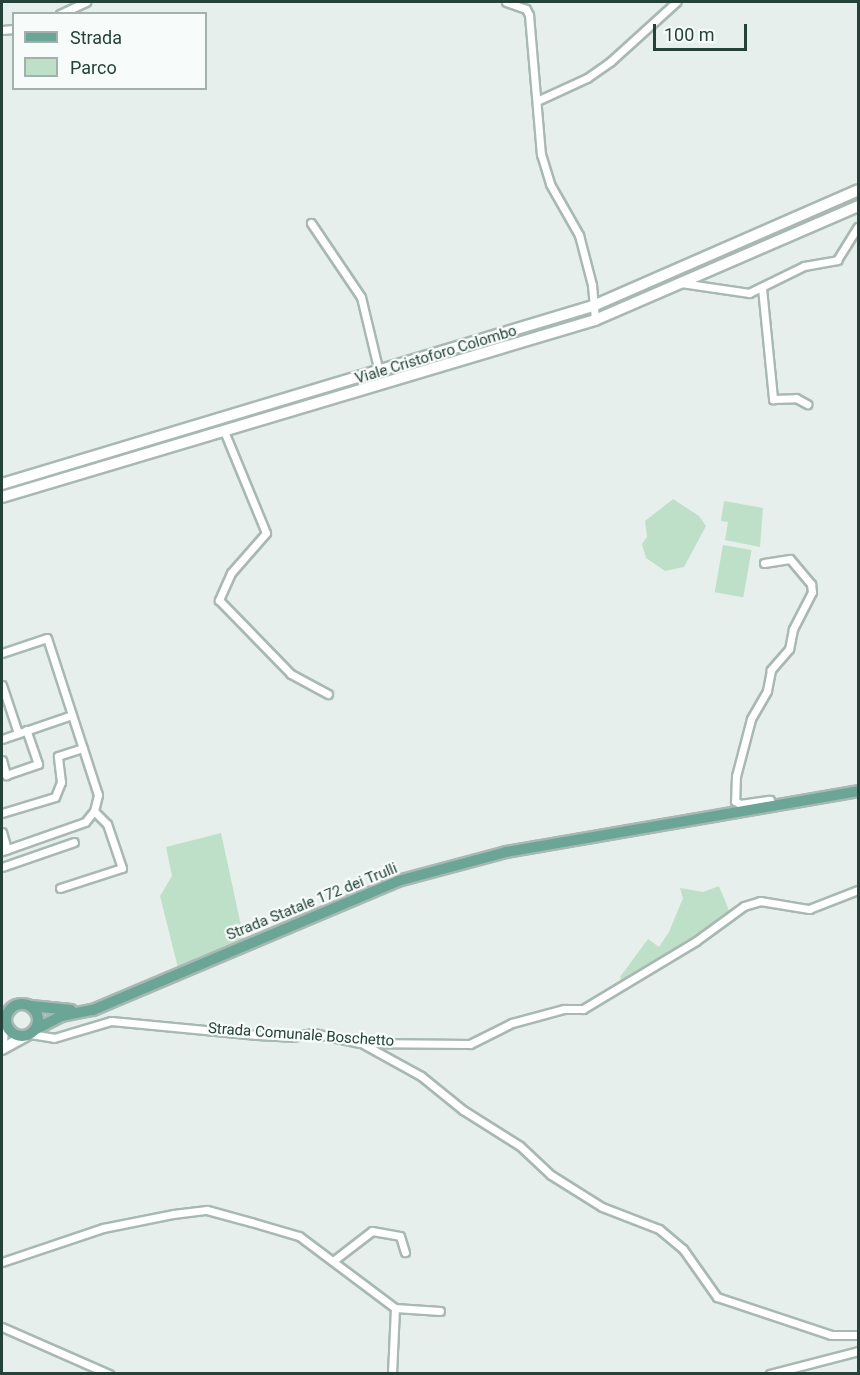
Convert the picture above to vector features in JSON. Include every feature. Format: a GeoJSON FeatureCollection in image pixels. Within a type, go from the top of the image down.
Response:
{"type":"FeatureCollection","features":[{"type":"Feature","properties":{"kind":"main road","name":"Viale Cristoforo Colombo"},"geometry":{"type":"LineString","coordinates":[[2,484],[593,306],[858,190]]}},
{"type":"Feature","properties":{"kind":"main road","name":"Viale Cristoforo Colombo"},"geometry":{"type":"LineString","coordinates":[[2,497],[595,320],[858,206]]}},
{"type":"Feature","properties":{"kind":"main road","name":"Strada Statale 172 dei Trulli"},"geometry":{"type":"LineString","coordinates":[[30,1033],[61,1016],[93,1010],[398,881],[506,852],[858,791]]}},
{"type":"Feature","properties":{"kind":"main road"},"geometry":{"type":"LineString","coordinates":[[30,1033],[4,1030],[6,1010],[20,1004],[93,1010]]}},
{"type":"Feature","properties":{"kind":"main road"},"geometry":{"type":"LineString","coordinates":[[31,1006],[46,1024]]}},
{"type":"Feature","properties":{"kind":"main road"},"geometry":{"type":"LineString","coordinates":[[2,1049],[30,1033],[38,1016]]}},
{"type":"Feature","properties":{"kind":"street"},"geometry":{"type":"LineString","coordinates":[[64,12],[86,2]]}},
{"type":"Feature","properties":{"kind":"street"},"geometry":{"type":"LineString","coordinates":[[506,2],[526,9],[529,15],[539,100],[541,154],[550,184],[579,235],[592,285],[595,320]]}},
{"type":"Feature","properties":{"kind":"street"},"geometry":{"type":"LineString","coordinates":[[539,100],[586,78],[611,61],[676,2]]}},
{"type":"Feature","properties":{"kind":"street"},"geometry":{"type":"LineString","coordinates":[[311,224],[361,297],[379,372]]}},
{"type":"Feature","properties":{"kind":"street"},"geometry":{"type":"LineString","coordinates":[[681,283],[749,293],[804,266],[837,260],[858,227]]}},
{"type":"Feature","properties":{"kind":"street"},"geometry":{"type":"LineString","coordinates":[[762,288],[773,399],[796,398],[807,404]]}},
{"type":"Feature","properties":{"kind":"street"},"geometry":{"type":"LineString","coordinates":[[224,431],[266,533],[231,573],[219,600],[291,674],[328,694]]}},
{"type":"Feature","properties":{"kind":"street"},"geometry":{"type":"LineString","coordinates":[[167,435],[171,447]]}},
{"type":"Feature","properties":{"kind":"street"},"geometry":{"type":"LineString","coordinates":[[764,563],[790,559],[811,584],[812,592],[793,628],[789,649],[771,670],[766,691],[751,719],[736,776],[735,801],[740,804],[770,800],[772,806]]}},
{"type":"Feature","properties":{"kind":"street"},"geometry":{"type":"LineString","coordinates":[[2,652],[46,638],[98,795],[94,811],[85,822],[4,850],[2,831]]}},
{"type":"Feature","properties":{"kind":"street"},"geometry":{"type":"LineString","coordinates":[[2,685],[18,733]]}},
{"type":"Feature","properties":{"kind":"street"},"geometry":{"type":"LineString","coordinates":[[2,739],[72,715]]}},
{"type":"Feature","properties":{"kind":"street"},"geometry":{"type":"LineString","coordinates":[[2,760],[6,775],[38,765],[26,730]]}},
{"type":"Feature","properties":{"kind":"street"},"geometry":{"type":"LineString","coordinates":[[2,813],[55,797],[62,782],[58,756],[83,748]]}},
{"type":"Feature","properties":{"kind":"street"},"geometry":{"type":"LineString","coordinates":[[60,888],[122,868],[107,824],[94,811]]}},
{"type":"Feature","properties":{"kind":"street"},"geometry":{"type":"LineString","coordinates":[[46,836],[51,850]]}},
{"type":"Feature","properties":{"kind":"street"},"geometry":{"type":"LineString","coordinates":[[2,867],[74,842]]}},
{"type":"Feature","properties":{"kind":"street","name":"Strada Comunale Boschetto"},"geometry":{"type":"LineString","coordinates":[[30,1033],[44,1038],[111,1021],[292,1037],[313,1033],[360,1043],[470,1044],[512,1023],[564,1009],[583,1009],[687,946],[744,906],[760,901],[809,909],[858,890]]}},
{"type":"Feature","properties":{"kind":"street"},"geometry":{"type":"LineString","coordinates":[[46,1024],[54,1032],[63,1033]]}},
{"type":"Feature","properties":{"kind":"street"},"geometry":{"type":"LineString","coordinates":[[360,1043],[421,1076],[463,1110],[520,1146],[551,1175],[602,1208],[659,1229],[683,1249],[717,1297],[831,1335],[858,1335]]}},
{"type":"Feature","properties":{"kind":"street"},"geometry":{"type":"LineString","coordinates":[[2,1262],[103,1228],[207,1210],[299,1236],[395,1308],[440,1311]]}},
{"type":"Feature","properties":{"kind":"street"},"geometry":{"type":"LineString","coordinates":[[333,1261],[372,1231],[400,1236],[405,1252]]}},
{"type":"Feature","properties":{"kind":"street"},"geometry":{"type":"LineString","coordinates":[[392,1374],[395,1308]]}},
{"type":"Feature","properties":{"kind":"street"},"geometry":{"type":"LineString","coordinates":[[2,1327],[109,1374]]}},
{"type":"Feature","properties":{"kind":"street"},"geometry":{"type":"LineString","coordinates":[[770,1374],[858,1351]]}},
{"type":"Feature","properties":{"kind":"green space"},"geometry":{"type":"Polygon","coordinates":[[[673,499],[699,516],[706,526],[684,567],[665,571],[646,558],[642,544],[647,537],[645,521],[673,499]]]}},
{"type":"Feature","properties":{"kind":"green space"},"geometry":{"type":"Polygon","coordinates":[[[724,501],[763,508],[760,547],[725,540],[728,522],[721,521],[724,501]]]}},
{"type":"Feature","properties":{"kind":"green space"},"geometry":{"type":"Polygon","coordinates":[[[723,545],[752,550],[743,597],[715,592],[723,545]]]}},
{"type":"Feature","properties":{"kind":"green space"},"geometry":{"type":"Polygon","coordinates":[[[221,833],[245,944],[179,972],[160,896],[172,876],[166,847],[221,833]]]}},
{"type":"Feature","properties":{"kind":"green space"},"geometry":{"type":"Polygon","coordinates":[[[719,886],[730,913],[622,985],[620,977],[648,939],[659,947],[669,932],[683,898],[680,888],[703,892],[719,886]]]}}]}
